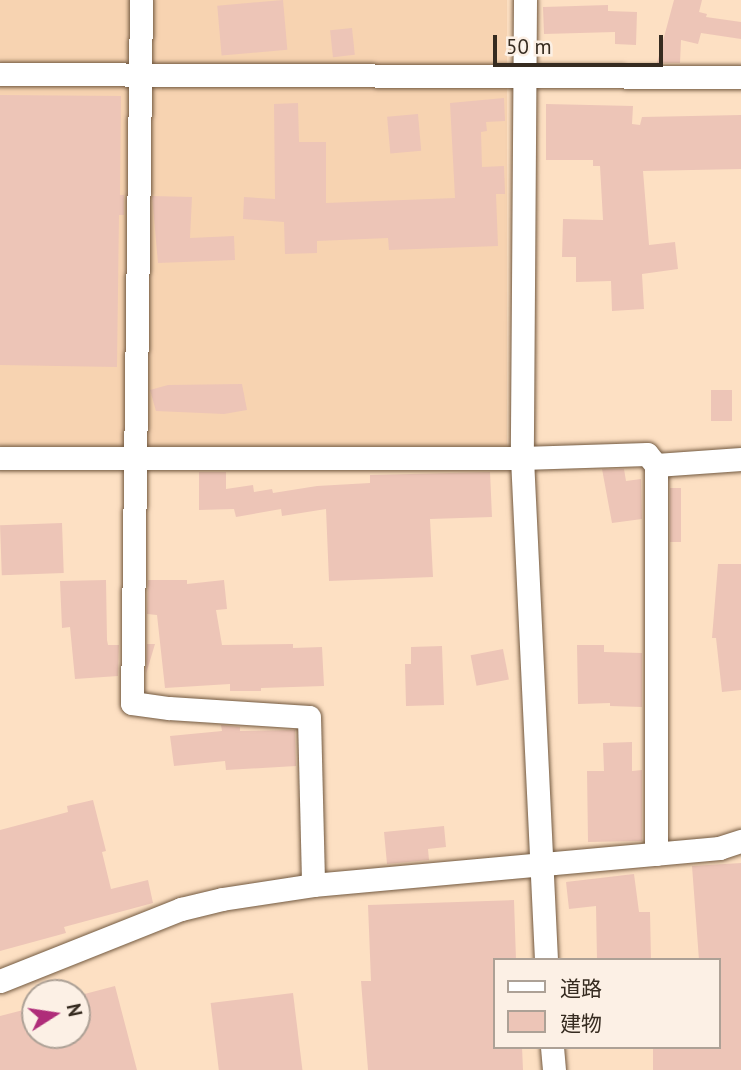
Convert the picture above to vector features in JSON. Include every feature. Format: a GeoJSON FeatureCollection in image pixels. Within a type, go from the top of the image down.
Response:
{"type":"FeatureCollection","features":[{"type":"Feature","properties":{"kind":"street"},"geometry":{"type":"LineString","coordinates":[[141,0],[132,703],[309,717],[313,885]]}},
{"type":"Feature","properties":{"kind":"street"},"geometry":{"type":"LineString","coordinates":[[525,0],[522,458],[539,864],[546,958]]}},
{"type":"Feature","properties":{"kind":"street"},"geometry":{"type":"LineString","coordinates":[[0,74],[140,72],[524,78],[741,76]]}},
{"type":"Feature","properties":{"kind":"street"},"geometry":{"type":"LineString","coordinates":[[0,458],[522,458],[647,454],[656,465],[656,854]]}},
{"type":"Feature","properties":{"kind":"street"},"geometry":{"type":"LineString","coordinates":[[656,465],[741,459]]}},
{"type":"Feature","properties":{"kind":"street"},"geometry":{"type":"LineString","coordinates":[[0,981],[181,909],[222,899],[313,885],[719,848],[741,841]]}},
{"type":"Feature","properties":{"kind":"street"},"geometry":{"type":"LineString","coordinates":[[552,1049],[554,1070]]}},
{"type":"Feature","properties":{"kind":"shaded area"},"geometry":{"type":"Polygon","coordinates":[[[0,0],[507,0],[507,446],[0,446],[0,0]]]}},
{"type":"Feature","properties":{"kind":"building"},"geometry":{"type":"Polygon","coordinates":[[[283,0],[287,50],[222,56],[217,6],[283,0]]]}},
{"type":"Feature","properties":{"kind":"building"},"geometry":{"type":"Polygon","coordinates":[[[674,0],[702,0],[699,12],[707,14],[706,17],[741,22],[741,39],[701,33],[698,44],[681,40],[680,63],[657,63],[674,0]]]}},
{"type":"Feature","properties":{"kind":"building"},"geometry":{"type":"Polygon","coordinates":[[[608,5],[608,11],[637,12],[636,45],[615,44],[615,32],[544,34],[543,7],[608,5]]]}},
{"type":"Feature","properties":{"kind":"building"},"geometry":{"type":"Polygon","coordinates":[[[352,28],[355,55],[333,57],[330,30],[352,28]]]}},
{"type":"Feature","properties":{"kind":"building"},"geometry":{"type":"Polygon","coordinates":[[[0,95],[121,96],[120,195],[124,195],[124,215],[119,215],[117,367],[0,365],[0,95]]]}},
{"type":"Feature","properties":{"kind":"building"},"geometry":{"type":"Polygon","coordinates":[[[504,98],[505,121],[486,122],[487,131],[481,132],[482,167],[504,166],[505,194],[496,194],[498,246],[389,250],[388,238],[317,241],[317,253],[285,254],[284,222],[243,219],[244,197],[275,199],[274,104],[298,103],[299,142],[326,142],[326,203],[455,198],[450,103],[504,98]]]}},
{"type":"Feature","properties":{"kind":"building"},"geometry":{"type":"Polygon","coordinates":[[[546,104],[633,106],[632,124],[640,125],[642,117],[741,115],[741,169],[643,171],[649,245],[675,242],[678,269],[642,274],[644,309],[612,311],[611,281],[576,282],[576,257],[562,257],[563,219],[603,220],[600,166],[593,166],[593,160],[546,160],[546,104]]]}},
{"type":"Feature","properties":{"kind":"building"},"geometry":{"type":"Polygon","coordinates":[[[418,114],[421,151],[390,154],[387,117],[418,114]]]}},
{"type":"Feature","properties":{"kind":"building"},"geometry":{"type":"Polygon","coordinates":[[[152,196],[192,197],[190,238],[234,236],[235,260],[158,263],[152,196]]]}},
{"type":"Feature","properties":{"kind":"building"},"geometry":{"type":"Polygon","coordinates":[[[242,384],[247,410],[224,414],[156,411],[150,390],[168,385],[242,384]]]}},
{"type":"Feature","properties":{"kind":"building"},"geometry":{"type":"Polygon","coordinates":[[[711,390],[732,390],[732,421],[711,421],[711,390]]]}},
{"type":"Feature","properties":{"kind":"building"},"geometry":{"type":"Polygon","coordinates":[[[602,469],[624,469],[626,481],[641,479],[642,519],[612,523],[602,469]]]}},
{"type":"Feature","properties":{"kind":"building"},"geometry":{"type":"Polygon","coordinates":[[[199,472],[226,472],[226,489],[253,485],[254,492],[272,489],[273,493],[317,486],[370,483],[370,475],[490,472],[492,517],[430,519],[433,577],[329,581],[326,509],[282,516],[281,509],[236,517],[234,509],[199,510],[199,472]]]}},
{"type":"Feature","properties":{"kind":"building"},"geometry":{"type":"Polygon","coordinates":[[[670,488],[681,488],[681,542],[670,542],[670,488]]]}},
{"type":"Feature","properties":{"kind":"building"},"geometry":{"type":"Polygon","coordinates":[[[62,523],[64,573],[2,575],[0,525],[62,523]]]}},
{"type":"Feature","properties":{"kind":"building"},"geometry":{"type":"Polygon","coordinates":[[[718,564],[741,564],[741,690],[722,692],[716,638],[712,638],[718,564]]]}},
{"type":"Feature","properties":{"kind":"building"},"geometry":{"type":"Polygon","coordinates":[[[106,580],[107,640],[108,645],[119,645],[118,676],[75,679],[70,627],[62,628],[60,581],[106,580]]]}},
{"type":"Feature","properties":{"kind":"building"},"geometry":{"type":"Polygon","coordinates":[[[148,580],[187,580],[187,584],[224,580],[227,609],[216,610],[222,645],[293,644],[293,648],[322,647],[324,686],[261,688],[261,691],[230,691],[230,684],[165,688],[157,615],[147,614],[148,580]]]}},
{"type":"Feature","properties":{"kind":"building"},"geometry":{"type":"Polygon","coordinates":[[[147,644],[155,644],[146,674],[147,644]]]}},
{"type":"Feature","properties":{"kind":"building"},"geometry":{"type":"Polygon","coordinates":[[[577,645],[604,645],[604,652],[642,653],[642,707],[610,706],[610,703],[578,704],[577,645]]]}},
{"type":"Feature","properties":{"kind":"building"},"geometry":{"type":"Polygon","coordinates":[[[442,646],[444,705],[406,706],[405,664],[411,664],[411,647],[442,646]]]}},
{"type":"Feature","properties":{"kind":"building"},"geometry":{"type":"Polygon","coordinates":[[[503,649],[509,679],[477,686],[471,655],[503,649]]]}},
{"type":"Feature","properties":{"kind":"building"},"geometry":{"type":"Polygon","coordinates":[[[221,725],[240,727],[240,731],[295,730],[296,766],[226,770],[225,761],[174,766],[170,736],[222,731],[221,725]]]}},
{"type":"Feature","properties":{"kind":"building"},"geometry":{"type":"Polygon","coordinates":[[[632,742],[632,771],[642,770],[642,841],[588,842],[587,771],[604,771],[603,743],[632,742]]]}},
{"type":"Feature","properties":{"kind":"building"},"geometry":{"type":"Polygon","coordinates":[[[93,800],[106,851],[102,852],[111,889],[148,880],[153,903],[64,927],[66,933],[0,951],[0,830],[68,812],[67,806],[93,800]]]}},
{"type":"Feature","properties":{"kind":"building"},"geometry":{"type":"Polygon","coordinates":[[[444,826],[446,847],[428,849],[429,860],[387,864],[384,832],[444,826]]]}},
{"type":"Feature","properties":{"kind":"building"},"geometry":{"type":"Polygon","coordinates":[[[741,863],[741,1070],[653,1070],[653,1049],[720,1049],[720,958],[699,958],[692,866],[741,863]]]}},
{"type":"Feature","properties":{"kind":"building"},"geometry":{"type":"Polygon","coordinates":[[[634,874],[639,912],[650,912],[651,958],[597,958],[596,906],[569,909],[566,882],[634,874]]]}},
{"type":"Feature","properties":{"kind":"building"},"geometry":{"type":"Polygon","coordinates":[[[514,900],[516,958],[492,958],[492,1049],[522,1049],[523,1070],[368,1070],[361,981],[371,981],[368,905],[514,900]]]}},
{"type":"Feature","properties":{"kind":"building"},"geometry":{"type":"Polygon","coordinates":[[[115,986],[137,1070],[0,1070],[0,1016],[21,1011],[21,1049],[91,1049],[91,992],[115,986]]]}},
{"type":"Feature","properties":{"kind":"building"},"geometry":{"type":"Polygon","coordinates":[[[293,993],[302,1070],[219,1070],[211,1003],[293,993]]]}}]}
